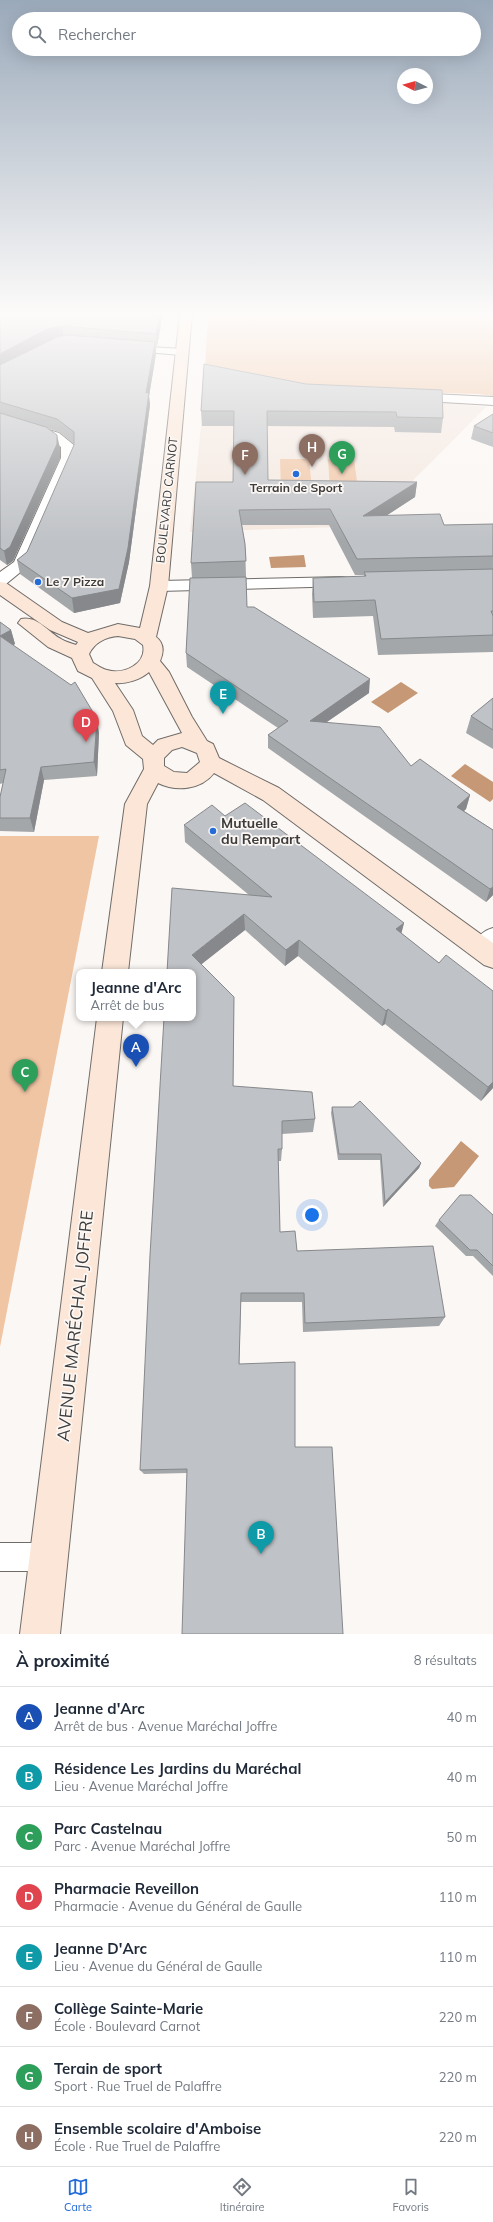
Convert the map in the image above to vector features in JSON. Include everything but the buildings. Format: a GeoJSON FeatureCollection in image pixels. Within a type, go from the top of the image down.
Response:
{"type":"FeatureCollection","features":[{"type":"Feature","properties":{"kind":"main road","name":"BOULEVARD CARNOT"},"geometry":{"type":"LineString","coordinates":[[147,637],[159,586],[178,390]]}},
{"type":"Feature","properties":{"kind":"main road"},"geometry":{"type":"LineString","coordinates":[[0,588],[85,647]]}},
{"type":"Feature","properties":{"kind":"main road"},"geometry":{"type":"LineString","coordinates":[[0,603],[54,643],[85,647]]}},
{"type":"Feature","properties":{"kind":"main road"},"geometry":{"type":"LineString","coordinates":[[100,676],[123,677],[144,669],[151,663],[155,649],[147,637],[134,632],[118,630],[97,635],[85,647],[81,661],[84,667],[100,676],[123,710],[133,740],[154,762],[167,779],[186,781],[203,774],[205,753],[183,718],[160,672],[151,663]]}},
{"type":"Feature","properties":{"kind":"main road"},"geometry":{"type":"LineString","coordinates":[[115,969],[136,804],[158,749],[173,741],[191,741],[205,753],[271,794],[490,948]]}},
{"type":"Feature","properties":{"kind":"main road","name":"AVENUE MARÉCHAL JOFFRE"},"geometry":{"type":"LineString","coordinates":[[40,1634],[110,1021]]}},
{"type":"Feature","properties":{"kind":"street"},"geometry":{"type":"LineString","coordinates":[[401,396],[493,401]]}},
{"type":"Feature","properties":{"kind":"street"},"geometry":{"type":"LineString","coordinates":[[0,420],[54,436],[68,446],[68,458],[21,565],[0,580]]}},
{"type":"Feature","properties":{"kind":"street"},"geometry":{"type":"LineString","coordinates":[[159,586],[358,581]]}},
{"type":"Feature","properties":{"kind":"lane"},"geometry":{"type":"LineString","coordinates":[[0,1557],[48,1557]]}},
{"type":"Feature","properties":{"kind":"shaded area"},"geometry":{"type":"Polygon","coordinates":[[[205,390],[324,390],[486,407],[368,526],[190,532],[205,390]]]}},
{"type":"Feature","properties":{"kind":"shaded area"},"geometry":{"type":"Polygon","coordinates":[[[366,390],[493,390],[493,396],[478,394],[366,390]]]}},
{"type":"Feature","properties":{"kind":"shaded area","name":"Terrain de Sport"},"geometry":{"type":"Polygon","coordinates":[[[280,459],[309,459],[312,489],[281,489],[280,459]]]}},
{"type":"Feature","properties":{"kind":"shaded area"},"geometry":{"type":"Polygon","coordinates":[[[328,459],[354,459],[358,489],[330,489],[328,459]]]}},
{"type":"Feature","properties":{"kind":"shaded area"},"geometry":{"type":"Polygon","coordinates":[[[304,555],[306,567],[271,568],[269,557],[304,555]]]}},
{"type":"Feature","properties":{"kind":"shaded area"},"geometry":{"type":"Polygon","coordinates":[[[401,682],[418,693],[388,713],[371,702],[401,682]]]}},
{"type":"Feature","properties":{"kind":"shaded area"},"geometry":{"type":"Polygon","coordinates":[[[465,764],[493,782],[493,799],[490,802],[451,776],[465,764]]]}},
{"type":"Feature","properties":{"kind":"shaded area"},"geometry":{"type":"Polygon","coordinates":[[[0,836],[99,836],[0,1347],[0,836]]]}},
{"type":"Feature","properties":{"kind":"shaded area"},"geometry":{"type":"Polygon","coordinates":[[[461,1141],[479,1156],[454,1187],[432,1189],[429,1186],[429,1180],[461,1141]]]}},
{"type":"Feature","properties":{"kind":"place","name":"Ensemble scolaire d'Amboise"},"geometry":{"type":"Point","coordinates":[312,467]}},
{"type":"Feature","properties":{"kind":"place","name":"Terrain de Sport"},"geometry":{"type":"Point","coordinates":[296,474]}},
{"type":"Feature","properties":{"kind":"place","name":"Terain de sport"},"geometry":{"type":"Point","coordinates":[342,474]}},
{"type":"Feature","properties":{"kind":"place","name":"Collège Sainte-Marie"},"geometry":{"type":"Point","coordinates":[245,475]}},
{"type":"Feature","properties":{"kind":"place","name":"Le 7 Pizza"},"geometry":{"type":"Point","coordinates":[38,582]}},
{"type":"Feature","properties":{"kind":"place","name":"Jeanne D'Arc"},"geometry":{"type":"Point","coordinates":[223,714]}},
{"type":"Feature","properties":{"kind":"place","name":"Pharmacie Reveillon"},"geometry":{"type":"Point","coordinates":[86,742]}},
{"type":"Feature","properties":{"kind":"place","name":"Mutuelle du Rempart"},"geometry":{"type":"Point","coordinates":[213,831]}},
{"type":"Feature","properties":{"kind":"place","name":"Jeanne d'Arc"},"geometry":{"type":"Point","coordinates":[136,1067]}},
{"type":"Feature","properties":{"kind":"place","name":"Parc Castelnau"},"geometry":{"type":"Point","coordinates":[25,1092]}},
{"type":"Feature","properties":{"kind":"place","name":"Résidence Les Jardins du Maréchal"},"geometry":{"type":"Point","coordinates":[261,1554]}}]}
